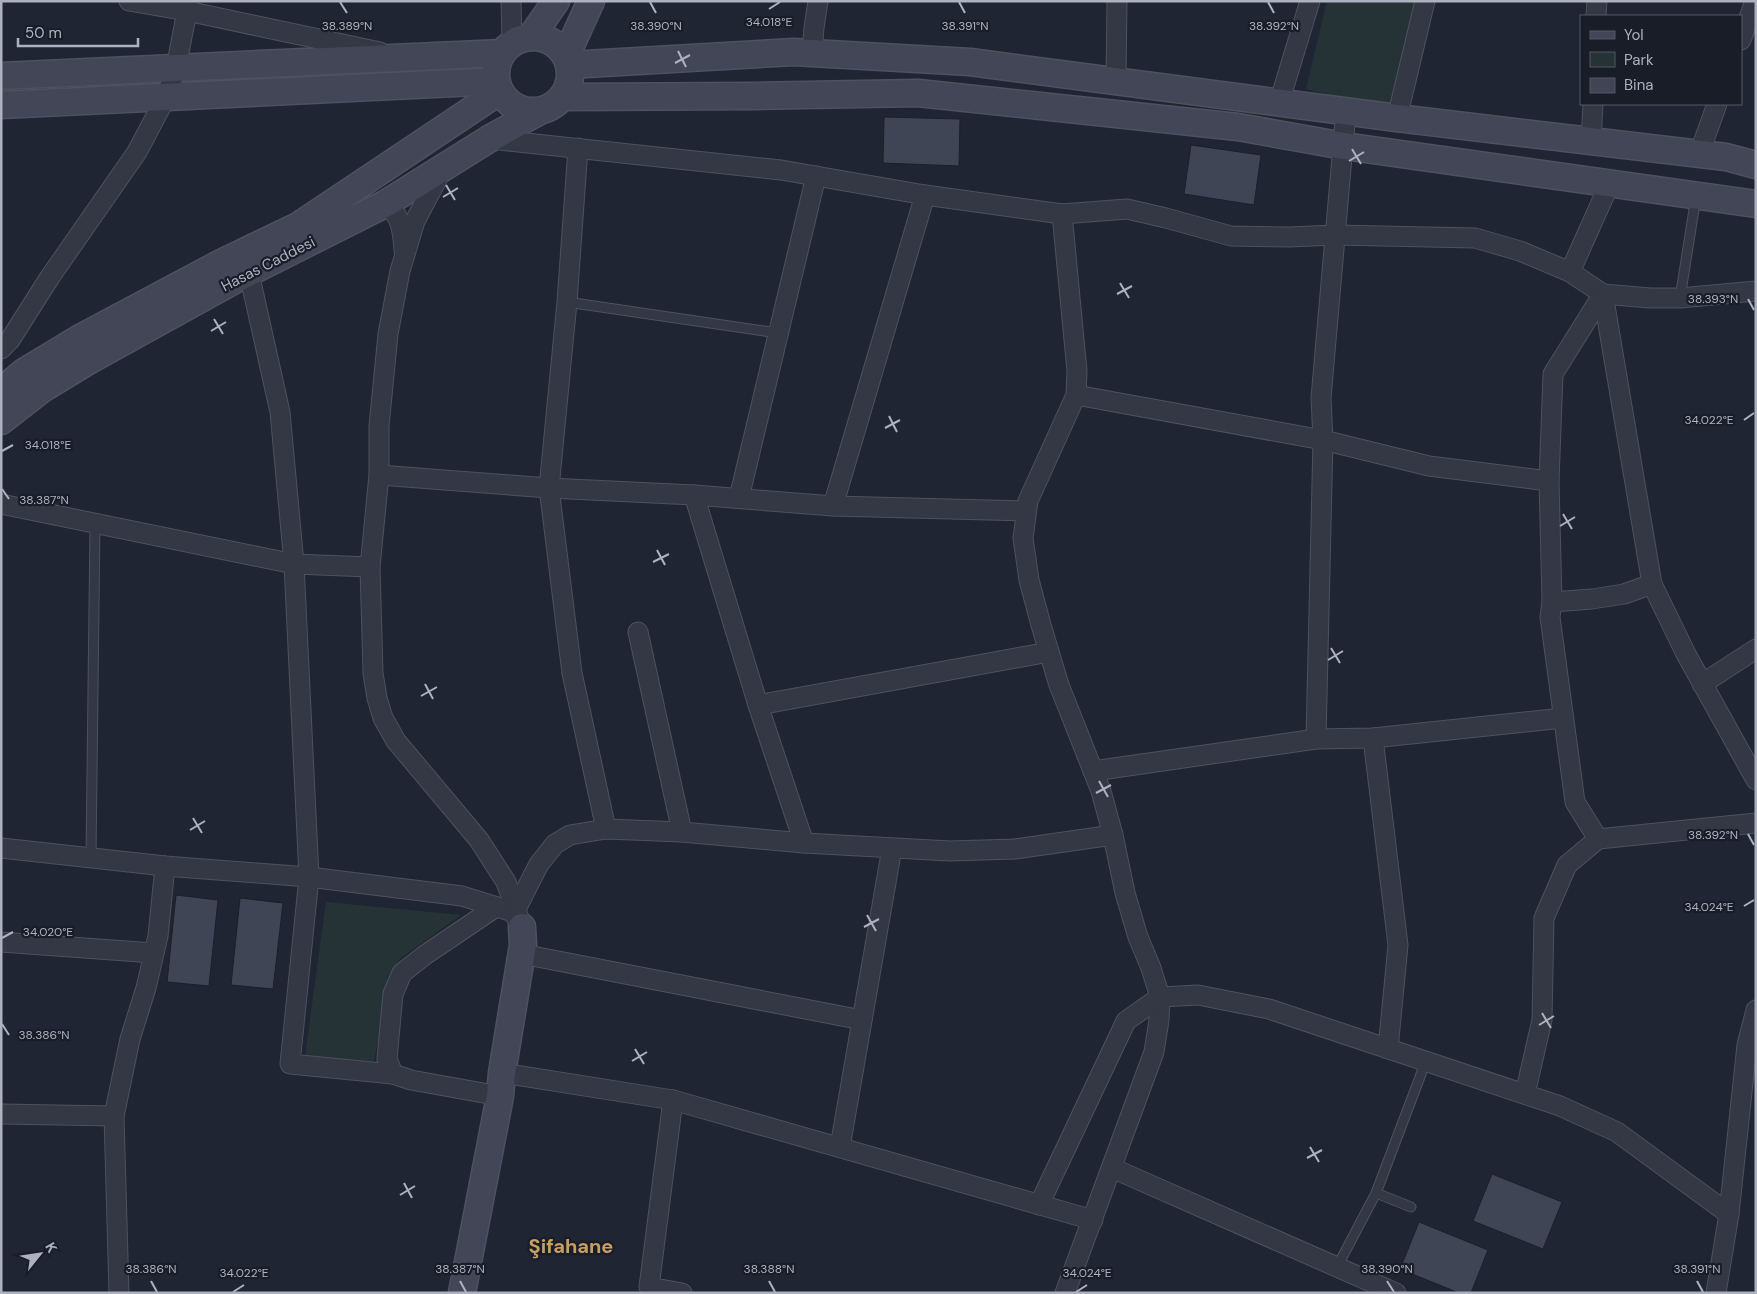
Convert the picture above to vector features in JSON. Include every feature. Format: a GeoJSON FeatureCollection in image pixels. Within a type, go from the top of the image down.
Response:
{"type":"FeatureCollection","features":[{"type":"Feature","properties":{"kind":"main road"},"geometry":{"type":"LineString","coordinates":[[1,76],[406,58],[515,44],[543,38],[562,50],[568,61],[570,76],[564,97],[555,105],[538,112],[521,110],[508,103],[498,86],[496,65],[515,44],[556,1]]}},
{"type":"Feature","properties":{"kind":"main road"},"geometry":{"type":"LineString","coordinates":[[568,61],[591,1]]}},
{"type":"Feature","properties":{"kind":"main road"},"geometry":{"type":"LineString","coordinates":[[568,61],[794,52],[970,62],[1397,118],[1726,157],[1756,165]]}},
{"type":"Feature","properties":{"kind":"main road"},"geometry":{"type":"LineString","coordinates":[[1,106],[166,97],[498,86]]}},
{"type":"Feature","properties":{"kind":"main road","name":"Hasas Caddesi"},"geometry":{"type":"LineString","coordinates":[[2,388],[24,372],[82,337],[220,263],[298,226],[498,86]]}},
{"type":"Feature","properties":{"kind":"main road"},"geometry":{"type":"LineString","coordinates":[[564,97],[918,93],[1238,127],[1344,146],[1609,184],[1697,194],[1756,204]]}},
{"type":"Feature","properties":{"kind":"main road","name":"Hasas Caddesi"},"geometry":{"type":"LineString","coordinates":[[1,421],[42,388],[249,273],[371,211],[489,138],[538,112]]}},
{"type":"Feature","properties":{"kind":"main road"},"geometry":{"type":"LineString","coordinates":[[462,1293],[501,1085],[522,954],[519,918]]}},
{"type":"Feature","properties":{"kind":"street"},"geometry":{"type":"LineString","coordinates":[[129,1],[188,6],[406,58]]}},
{"type":"Feature","properties":{"kind":"street"},"geometry":{"type":"LineString","coordinates":[[511,1],[515,44]]}},
{"type":"Feature","properties":{"kind":"street"},"geometry":{"type":"LineString","coordinates":[[812,53],[818,1]]}},
{"type":"Feature","properties":{"kind":"street"},"geometry":{"type":"LineString","coordinates":[[1116,1],[1116,80]]}},
{"type":"Feature","properties":{"kind":"street"},"geometry":{"type":"LineString","coordinates":[[1279,103],[1310,1]]}},
{"type":"Feature","properties":{"kind":"street"},"geometry":{"type":"LineString","coordinates":[[1397,118],[1425,1]]}},
{"type":"Feature","properties":{"kind":"street"},"geometry":{"type":"LineString","coordinates":[[1596,15],[1597,1]]}},
{"type":"Feature","properties":{"kind":"street"},"geometry":{"type":"LineString","coordinates":[[1742,37],[1755,1]]}},
{"type":"Feature","properties":{"kind":"street"},"geometry":{"type":"LineString","coordinates":[[4,341],[137,152],[166,97],[176,68],[188,6]]}},
{"type":"Feature","properties":{"kind":"street"},"geometry":{"type":"LineString","coordinates":[[1591,141],[1593,105]]}},
{"type":"Feature","properties":{"kind":"street"},"geometry":{"type":"LineString","coordinates":[[1699,154],[1718,105]]}},
{"type":"Feature","properties":{"kind":"street"},"geometry":{"type":"LineString","coordinates":[[1316,739],[1322,440],[1321,398],[1346,111]]}},
{"type":"Feature","properties":{"kind":"street"},"geometry":{"type":"LineString","coordinates":[[489,138],[781,170],[925,195],[1062,214],[1127,209],[1231,236],[1290,237],[1335,235],[1475,238],[1520,251],[1570,272],[1603,294],[1650,298],[1680,298],[1756,291]]}},
{"type":"Feature","properties":{"kind":"street"},"geometry":{"type":"LineString","coordinates":[[578,148],[567,302],[549,488],[572,673],[606,829]]}},
{"type":"Feature","properties":{"kind":"street"},"geometry":{"type":"LineString","coordinates":[[444,167],[415,221],[405,256],[388,334],[379,426],[379,474],[370,567],[373,673],[377,698],[383,718],[396,741],[479,840],[506,882],[519,918]]}},
{"type":"Feature","properties":{"kind":"street"},"geometry":{"type":"LineString","coordinates":[[739,498],[816,176]]}},
{"type":"Feature","properties":{"kind":"street"},"geometry":{"type":"LineString","coordinates":[[1570,272],[1609,184]]}},
{"type":"Feature","properties":{"kind":"street"},"geometry":{"type":"LineString","coordinates":[[833,506],[925,195]]}},
{"type":"Feature","properties":{"kind":"street"},"geometry":{"type":"LineString","coordinates":[[371,211],[384,208],[396,215],[403,237],[405,256]]}},
{"type":"Feature","properties":{"kind":"street"},"geometry":{"type":"LineString","coordinates":[[1062,214],[1077,371],[1076,395],[1028,501],[1023,538],[1029,580],[1049,652],[1059,685],[1101,791],[1138,937],[1151,968],[1160,997],[1160,1020],[1154,1052],[1066,1293]]}},
{"type":"Feature","properties":{"kind":"street"},"geometry":{"type":"LineString","coordinates":[[249,273],[280,412],[294,564],[309,877],[290,1064],[392,1074],[411,1080],[501,1085],[673,1100],[1093,1220]]}},
{"type":"Feature","properties":{"kind":"street"},"geometry":{"type":"LineString","coordinates":[[1598,839],[1575,802],[1563,718],[1550,617],[1552,602],[1549,481],[1552,374],[1603,294]]}},
{"type":"Feature","properties":{"kind":"street"},"geometry":{"type":"LineString","coordinates":[[1603,294],[1652,584],[1686,654],[1756,780]]}},
{"type":"Feature","properties":{"kind":"street"},"geometry":{"type":"LineString","coordinates":[[1076,395],[1322,440],[1429,466],[1549,481]]}},
{"type":"Feature","properties":{"kind":"street"},"geometry":{"type":"LineString","coordinates":[[379,474],[549,488],[739,498],[833,506],[1026,511]]}},
{"type":"Feature","properties":{"kind":"street"},"geometry":{"type":"LineString","coordinates":[[694,496],[758,705],[804,843]]}},
{"type":"Feature","properties":{"kind":"street"},"geometry":{"type":"LineString","coordinates":[[1,504],[294,564],[370,567]]}},
{"type":"Feature","properties":{"kind":"street"},"geometry":{"type":"LineString","coordinates":[[1552,602],[1624,594],[1652,584]]}},
{"type":"Feature","properties":{"kind":"street"},"geometry":{"type":"LineString","coordinates":[[638,632],[682,832]]}},
{"type":"Feature","properties":{"kind":"street"},"geometry":{"type":"LineString","coordinates":[[1702,684],[1756,649]]}},
{"type":"Feature","properties":{"kind":"street"},"geometry":{"type":"LineString","coordinates":[[758,705],[1049,652]]}},
{"type":"Feature","properties":{"kind":"street"},"geometry":{"type":"LineString","coordinates":[[1093,771],[1316,739],[1373,738],[1563,718]]}},
{"type":"Feature","properties":{"kind":"street"},"geometry":{"type":"LineString","coordinates":[[1373,738],[1398,945],[1388,1049]]}},
{"type":"Feature","properties":{"kind":"street"},"geometry":{"type":"LineString","coordinates":[[1525,1094],[1542,1020],[1544,918],[1567,866],[1598,839],[1756,822]]}},
{"type":"Feature","properties":{"kind":"street"},"geometry":{"type":"LineString","coordinates":[[519,918],[539,864],[555,844],[570,835],[606,829],[682,832],[804,843],[950,851],[1015,849],[1113,835]]}},
{"type":"Feature","properties":{"kind":"street"},"geometry":{"type":"LineString","coordinates":[[1,848],[165,866],[309,877],[462,896],[513,912],[519,918]]}},
{"type":"Feature","properties":{"kind":"street"},"geometry":{"type":"LineString","coordinates":[[840,1147],[892,848]]}},
{"type":"Feature","properties":{"kind":"street"},"geometry":{"type":"LineString","coordinates":[[118,1293],[114,1116],[130,1039],[146,988],[158,936],[165,866]]}},
{"type":"Feature","properties":{"kind":"street"},"geometry":{"type":"LineString","coordinates":[[392,1074],[386,1060],[393,994],[402,973],[425,955],[496,907]]}},
{"type":"Feature","properties":{"kind":"street"},"geometry":{"type":"LineString","coordinates":[[1,942],[154,953]]}},
{"type":"Feature","properties":{"kind":"street"},"geometry":{"type":"LineString","coordinates":[[522,954],[862,1020]]}},
{"type":"Feature","properties":{"kind":"street"},"geometry":{"type":"LineString","coordinates":[[1039,1205],[1126,1020],[1160,997],[1198,995],[1268,1009],[1560,1106],[1616,1132],[1729,1214]]}},
{"type":"Feature","properties":{"kind":"street"},"geometry":{"type":"LineString","coordinates":[[1716,1293],[1729,1214],[1747,1045],[1756,1010]]}},
{"type":"Feature","properties":{"kind":"street"},"geometry":{"type":"LineString","coordinates":[[673,1100],[649,1287],[678,1292]]}},
{"type":"Feature","properties":{"kind":"street"},"geometry":{"type":"LineString","coordinates":[[1,1114],[114,1116]]}},
{"type":"Feature","properties":{"kind":"street"},"geometry":{"type":"LineString","coordinates":[[1112,1168],[1396,1293]]}},
{"type":"Feature","properties":{"kind":"lane"},"geometry":{"type":"LineString","coordinates":[[1680,298],[1697,194]]}},
{"type":"Feature","properties":{"kind":"lane"},"geometry":{"type":"LineString","coordinates":[[567,302],[778,333]]}},
{"type":"Feature","properties":{"kind":"lane"},"geometry":{"type":"LineString","coordinates":[[91,858],[95,523]]}},
{"type":"Feature","properties":{"kind":"lane"},"geometry":{"type":"LineString","coordinates":[[1338,1267],[1376,1193],[1426,1061]]}},
{"type":"Feature","properties":{"kind":"lane"},"geometry":{"type":"LineString","coordinates":[[1376,1193],[1411,1207]]}},
{"type":"Feature","properties":{"kind":"green space"},"geometry":{"type":"Polygon","coordinates":[[[1327,1],[1417,1],[1391,110],[1306,89],[1327,1]]]}},
{"type":"Feature","properties":{"kind":"green space"},"geometry":{"type":"Polygon","coordinates":[[[326,902],[461,915],[401,958],[392,970],[374,1061],[305,1056],[326,902]]]}},
{"type":"Feature","properties":{"kind":"building"},"geometry":{"type":"Polygon","coordinates":[[[884,117],[960,119],[959,166],[883,163],[884,117]]]}},
{"type":"Feature","properties":{"kind":"building"},"geometry":{"type":"Polygon","coordinates":[[[1191,145],[1261,155],[1254,205],[1184,194],[1191,145]]]}},
{"type":"Feature","properties":{"kind":"building"},"geometry":{"type":"Polygon","coordinates":[[[176,895],[218,900],[209,986],[167,982],[176,895]]]}},
{"type":"Feature","properties":{"kind":"building"},"geometry":{"type":"Polygon","coordinates":[[[240,898],[283,903],[273,989],[231,985],[240,898]]]}},
{"type":"Feature","properties":{"kind":"building"},"geometry":{"type":"Polygon","coordinates":[[[1492,1174],[1562,1202],[1543,1249],[1473,1221],[1492,1174]]]}},
{"type":"Feature","properties":{"kind":"building"},"geometry":{"type":"Polygon","coordinates":[[[1419,1222],[1488,1250],[1471,1293],[1459,1293],[1400,1269],[1419,1222]]]}},
{"type":"Feature","properties":{"kind":"district","name":"Şifahane"},"geometry":{"type":"Point","coordinates":[571,1246]}}]}
